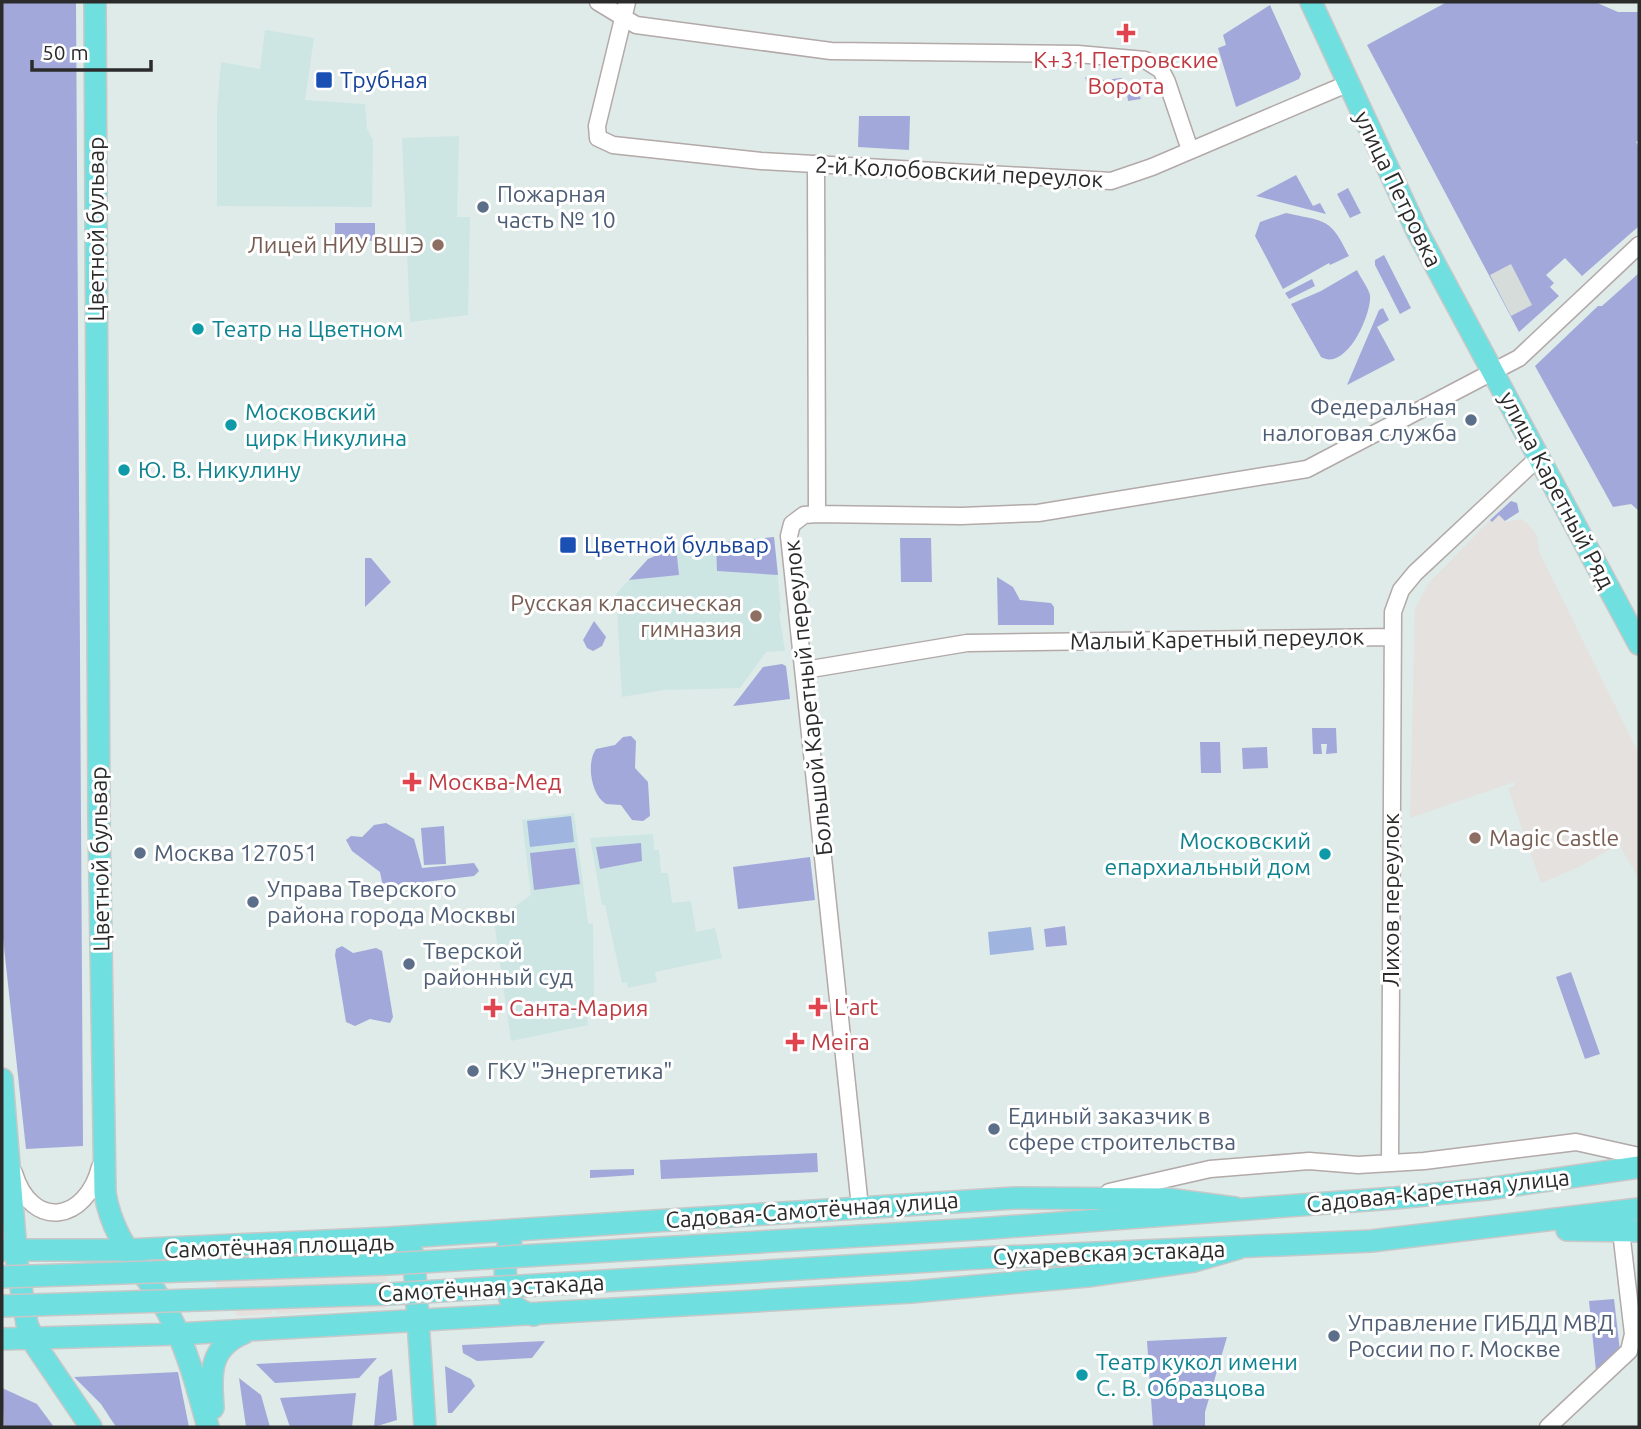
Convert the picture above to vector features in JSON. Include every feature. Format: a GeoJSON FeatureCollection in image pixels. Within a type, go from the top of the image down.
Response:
{"type":"FeatureCollection","features":[{"type":"Feature","properties":{"kind":"main road","name":"Цветной бульвар"},"geometry":{"type":"LineString","coordinates":[[95,2],[103,1156],[108,1213],[126,1250]]}},
{"type":"Feature","properties":{"kind":"main road","name":"улица Петровка"},"geometry":{"type":"LineString","coordinates":[[1311,2],[1417,231],[1494,373]]}},
{"type":"Feature","properties":{"kind":"main road","name":"улица Каретный Ряд"},"geometry":{"type":"LineString","coordinates":[[1494,373],[1639,644]]}},
{"type":"Feature","properties":{"kind":"main road"},"geometry":{"type":"LineString","coordinates":[[2,1079],[11,1160],[9,1250],[25,1316],[32,1339],[91,1427]]}},
{"type":"Feature","properties":{"kind":"main road","name":"Садовая-Каретная улица"},"geometry":{"type":"LineString","coordinates":[[1235,1208],[1487,1189],[1639,1167]]}},
{"type":"Feature","properties":{"kind":"main road","name":"Садовая-Самотёчная улица"},"geometry":{"type":"LineString","coordinates":[[389,1238],[1015,1198],[1167,1199],[1235,1208]]}},
{"type":"Feature","properties":{"kind":"main road","name":"Сухаревская эстакада"},"geometry":{"type":"LineString","coordinates":[[978,1229],[1235,1208]]}},
{"type":"Feature","properties":{"kind":"main road","name":"Садовая-Каретная улица"},"geometry":{"type":"LineString","coordinates":[[1239,1248],[1371,1241],[1639,1209]]}},
{"type":"Feature","properties":{"kind":"main road"},"geometry":{"type":"LineString","coordinates":[[536,1228],[511,1240],[506,1253],[510,1300],[521,1311],[536,1315]]}},
{"type":"Feature","properties":{"kind":"main road","name":"Самотёчная эстакада"},"geometry":{"type":"LineString","coordinates":[[2,1277],[374,1265],[978,1229]]}},
{"type":"Feature","properties":{"kind":"main road","name":"Садовая-Каретная улица"},"geometry":{"type":"LineString","coordinates":[[1484,1229],[1630,1231]]}},
{"type":"Feature","properties":{"kind":"main road","name":"Самотёчная площадь"},"geometry":{"type":"LineString","coordinates":[[9,1250],[126,1250],[389,1238],[404,1241],[412,1251],[418,1321]]}},
{"type":"Feature","properties":{"kind":"main road"},"geometry":{"type":"LineString","coordinates":[[2,1339],[178,1334],[536,1315],[1013,1284],[1194,1261],[1239,1248]]}},
{"type":"Feature","properties":{"kind":"main road","name":"Сухаревская эстакада"},"geometry":{"type":"LineString","coordinates":[[980,1258],[1239,1248]]}},
{"type":"Feature","properties":{"kind":"main road","name":"Самотёчная площадь"},"geometry":{"type":"LineString","coordinates":[[126,1250],[154,1289],[178,1334],[190,1362],[208,1427]]}},
{"type":"Feature","properties":{"kind":"main road","name":"Самотёчная эстакада"},"geometry":{"type":"LineString","coordinates":[[2,1306],[362,1295],[980,1258]]}},
{"type":"Feature","properties":{"kind":"main road"},"geometry":{"type":"LineString","coordinates":[[418,1321],[425,1427]]}},
{"type":"Feature","properties":{"kind":"main road"},"geometry":{"type":"LineString","coordinates":[[215,1427],[212,1364],[224,1345],[252,1330]]}},
{"type":"Feature","properties":{"kind":"street"},"geometry":{"type":"LineString","coordinates":[[598,2],[622,19],[636,25],[831,51],[1078,54],[1145,60],[1161,70],[1190,150]]}},
{"type":"Feature","properties":{"kind":"street"},"geometry":{"type":"LineString","coordinates":[[622,19],[627,2]]}},
{"type":"Feature","properties":{"kind":"street","name":"2-й Колобовский переулок"},"geometry":{"type":"LineString","coordinates":[[622,19],[600,109],[598,138],[612,145],[816,164],[1092,182],[1128,176],[1347,84]]}},
{"type":"Feature","properties":{"kind":"street","name":"Большой Каретный переулок"},"geometry":{"type":"LineString","coordinates":[[816,164],[817,514],[796,519],[789,530],[860,1207]]}},
{"type":"Feature","properties":{"kind":"street"},"geometry":{"type":"LineString","coordinates":[[817,514],[973,516],[1038,513],[1294,472],[1320,464],[1494,373],[1541,340],[1639,245]]}},
{"type":"Feature","properties":{"kind":"street","name":"Малый Каретный переулок"},"geometry":{"type":"LineString","coordinates":[[805,670],[967,643],[1392,637],[1393,612],[1401,590],[1539,457]]}},
{"type":"Feature","properties":{"kind":"street","name":"Лихов переулок"},"geometry":{"type":"LineString","coordinates":[[1390,1163],[1392,637]]}},
{"type":"Feature","properties":{"kind":"street"},"geometry":{"type":"LineString","coordinates":[[1081,1198],[1210,1169],[1309,1161],[1344,1165],[1390,1163],[1576,1142],[1639,1156]]}},
{"type":"Feature","properties":{"kind":"street"},"geometry":{"type":"LineString","coordinates":[[11,1160],[22,1193],[30,1203],[57,1213],[71,1209],[87,1197],[103,1156]]}},
{"type":"Feature","properties":{"kind":"street"},"geometry":{"type":"LineString","coordinates":[[1548,1427],[1629,1351],[1633,1334],[1630,1231]]}},
{"type":"Feature","properties":{"kind":"shaded area"},"geometry":{"type":"Polygon","coordinates":[[[2,2],[76,2],[83,1146],[26,1149],[2,929],[2,2]]]}},
{"type":"Feature","properties":{"kind":"shaded area"},"geometry":{"type":"Polygon","coordinates":[[[1447,2],[1595,2],[1618,12],[1639,12],[1639,140],[1636,142],[1639,147],[1639,226],[1582,276],[1565,258],[1546,275],[1554,283],[1550,287],[1559,296],[1519,332],[1367,45],[1447,2]]]}},
{"type":"Feature","properties":{"kind":"shaded area"},"geometry":{"type":"Polygon","coordinates":[[[1270,5],[1301,74],[1299,79],[1236,107],[1218,48],[1226,45],[1223,35],[1270,5]]]}},
{"type":"Feature","properties":{"kind":"shaded area"},"geometry":{"type":"Polygon","coordinates":[[[265,30],[314,38],[305,100],[365,104],[367,129],[373,140],[372,207],[217,206],[217,109],[221,62],[260,69],[265,30]]]}},
{"type":"Feature","properties":{"kind":"shaded area"},"geometry":{"type":"Polygon","coordinates":[[[1085,77],[1096,81],[1121,78],[1137,90],[1141,99],[1128,101],[1127,94],[1116,83],[1088,86],[1085,77]]]}},
{"type":"Feature","properties":{"kind":"shaded area"},"geometry":{"type":"Polygon","coordinates":[[[859,116],[910,116],[909,150],[858,147],[859,116]]]}},
{"type":"Feature","properties":{"kind":"shaded area","name":"Лицей НИУ ВШЭ"},"geometry":{"type":"Polygon","coordinates":[[[459,136],[457,217],[470,217],[468,315],[410,322],[402,138],[459,136]]]}},
{"type":"Feature","properties":{"kind":"shaded area"},"geometry":{"type":"Polygon","coordinates":[[[1296,175],[1313,206],[1320,203],[1326,214],[1256,196],[1296,175]]]}},
{"type":"Feature","properties":{"kind":"shaded area"},"geometry":{"type":"Polygon","coordinates":[[[1348,188],[1361,213],[1350,218],[1337,194],[1348,188]]]}},
{"type":"Feature","properties":{"kind":"shaded area"},"geometry":{"type":"Polygon","coordinates":[[[1286,213],[1325,223],[1337,234],[1349,256],[1330,265],[1329,263],[1283,289],[1255,236],[1260,222],[1286,213]]]}},
{"type":"Feature","properties":{"kind":"shaded area"},"geometry":{"type":"Polygon","coordinates":[[[335,223],[375,223],[375,241],[346,240],[346,248],[335,248],[335,223]]]}},
{"type":"Feature","properties":{"kind":"shaded area"},"geometry":{"type":"Polygon","coordinates":[[[1384,255],[1411,308],[1400,314],[1375,265],[1375,260],[1384,255]]]}},
{"type":"Feature","properties":{"kind":"shaded area"},"geometry":{"type":"Polygon","coordinates":[[[1511,264],[1532,305],[1511,316],[1490,275],[1511,264]]]}},
{"type":"Feature","properties":{"kind":"shaded area"},"geometry":{"type":"Polygon","coordinates":[[[1357,270],[1370,295],[1367,315],[1356,339],[1348,349],[1330,359],[1321,357],[1291,304],[1321,291],[1357,270]]]}},
{"type":"Feature","properties":{"kind":"shaded area"},"geometry":{"type":"Polygon","coordinates":[[[1639,273],[1639,511],[1631,504],[1613,507],[1535,366],[1598,306],[1602,306],[1639,273]]]}},
{"type":"Feature","properties":{"kind":"shaded area"},"geometry":{"type":"Polygon","coordinates":[[[1312,279],[1315,286],[1289,299],[1285,293],[1312,279]]]}},
{"type":"Feature","properties":{"kind":"shaded area"},"geometry":{"type":"Polygon","coordinates":[[[1383,308],[1389,320],[1377,327],[1395,360],[1347,385],[1379,310],[1383,308]]]}},
{"type":"Feature","properties":{"kind":"shaded area"},"geometry":{"type":"Polygon","coordinates":[[[1511,501],[1517,503],[1519,512],[1505,521],[1499,515],[1492,522],[1490,520],[1511,501]]]}},
{"type":"Feature","properties":{"kind":"shaded area"},"geometry":{"type":"Polygon","coordinates":[[[1499,515],[1506,522],[1521,519],[1537,535],[1539,552],[1639,754],[1639,880],[1619,844],[1579,867],[1541,883],[1508,788],[1515,786],[1514,782],[1410,818],[1415,609],[1428,584],[1490,520],[1499,515]]]}},
{"type":"Feature","properties":{"kind":"shaded area"},"geometry":{"type":"Polygon","coordinates":[[[774,537],[779,613],[785,651],[766,652],[740,688],[664,690],[622,697],[616,594],[648,559],[676,547],[774,537]]]}},
{"type":"Feature","properties":{"kind":"shaded area"},"geometry":{"type":"Polygon","coordinates":[[[774,537],[778,575],[717,571],[716,543],[774,537]]]}},
{"type":"Feature","properties":{"kind":"shaded area"},"geometry":{"type":"Polygon","coordinates":[[[900,538],[931,538],[932,582],[901,582],[900,538]]]}},
{"type":"Feature","properties":{"kind":"shaded area"},"geometry":{"type":"Polygon","coordinates":[[[676,547],[679,575],[629,580],[648,559],[676,547]]]}},
{"type":"Feature","properties":{"kind":"shaded area"},"geometry":{"type":"Polygon","coordinates":[[[365,558],[371,558],[391,582],[365,607],[365,558]]]}},
{"type":"Feature","properties":{"kind":"shaded area"},"geometry":{"type":"Polygon","coordinates":[[[997,577],[1013,587],[1020,600],[1051,603],[1054,607],[1054,625],[998,625],[997,577]]]}},
{"type":"Feature","properties":{"kind":"shaded area"},"geometry":{"type":"Polygon","coordinates":[[[594,621],[606,637],[602,646],[593,651],[587,648],[583,640],[594,621]]]}},
{"type":"Feature","properties":{"kind":"shaded area"},"geometry":{"type":"Polygon","coordinates":[[[782,664],[786,666],[790,699],[733,706],[763,667],[782,664]]]}},
{"type":"Feature","properties":{"kind":"shaded area"},"geometry":{"type":"Polygon","coordinates":[[[1312,728],[1336,728],[1337,753],[1326,754],[1327,744],[1321,744],[1322,754],[1313,754],[1312,728]]]}},
{"type":"Feature","properties":{"kind":"shaded area"},"geometry":{"type":"Polygon","coordinates":[[[631,736],[636,741],[635,768],[648,782],[650,816],[643,821],[632,820],[621,805],[606,804],[601,800],[592,778],[591,762],[596,749],[615,745],[623,737],[631,736]]]}},
{"type":"Feature","properties":{"kind":"shaded area"},"geometry":{"type":"Polygon","coordinates":[[[1200,742],[1220,742],[1221,773],[1201,773],[1200,742]]]}},
{"type":"Feature","properties":{"kind":"shaded area"},"geometry":{"type":"Polygon","coordinates":[[[1267,747],[1268,768],[1243,769],[1242,748],[1267,747]]]}},
{"type":"Feature","properties":{"kind":"shaded area"},"geometry":{"type":"Polygon","coordinates":[[[574,813],[588,923],[593,924],[594,999],[586,1000],[588,1025],[511,1041],[494,921],[531,895],[522,820],[574,813]]]}},
{"type":"Feature","properties":{"kind":"shaded area"},"geometry":{"type":"Polygon","coordinates":[[[571,816],[574,842],[530,847],[527,821],[571,816]]]}},
{"type":"Feature","properties":{"kind":"shaded area"},"geometry":{"type":"Polygon","coordinates":[[[386,823],[414,839],[422,868],[474,863],[479,871],[474,876],[383,887],[380,872],[352,851],[346,840],[351,836],[362,837],[374,825],[386,823]]]}},
{"type":"Feature","properties":{"kind":"shaded area"},"geometry":{"type":"Polygon","coordinates":[[[444,826],[446,864],[424,865],[421,828],[444,826]]]}},
{"type":"Feature","properties":{"kind":"shaded area"},"geometry":{"type":"Polygon","coordinates":[[[653,834],[654,850],[659,850],[661,873],[668,873],[672,903],[691,901],[696,932],[715,928],[722,958],[655,972],[657,982],[628,988],[627,982],[622,983],[605,905],[602,905],[590,838],[653,834]]]}},
{"type":"Feature","properties":{"kind":"shaded area"},"geometry":{"type":"Polygon","coordinates":[[[641,843],[642,861],[600,869],[596,847],[641,843]]]}},
{"type":"Feature","properties":{"kind":"shaded area"},"geometry":{"type":"Polygon","coordinates":[[[575,848],[580,884],[534,890],[530,853],[575,848]]]}},
{"type":"Feature","properties":{"kind":"shaded area"},"geometry":{"type":"Polygon","coordinates":[[[810,857],[815,900],[738,909],[733,867],[810,857]]]}},
{"type":"Feature","properties":{"kind":"shaded area"},"geometry":{"type":"Polygon","coordinates":[[[1065,926],[1067,945],[1046,947],[1044,929],[1065,926]]]}},
{"type":"Feature","properties":{"kind":"shaded area"},"geometry":{"type":"Polygon","coordinates":[[[1031,927],[1034,950],[990,955],[988,932],[1031,927]]]}},
{"type":"Feature","properties":{"kind":"shaded area"},"geometry":{"type":"Polygon","coordinates":[[[342,946],[353,953],[376,948],[382,951],[393,1017],[390,1023],[370,1019],[355,1026],[346,1022],[335,955],[336,949],[342,946]]]}},
{"type":"Feature","properties":{"kind":"shaded area"},"geometry":{"type":"Polygon","coordinates":[[[1571,972],[1600,1054],[1585,1059],[1556,977],[1571,972]]]}},
{"type":"Feature","properties":{"kind":"shaded area"},"geometry":{"type":"Polygon","coordinates":[[[817,1153],[818,1172],[661,1179],[660,1160],[817,1153]]]}},
{"type":"Feature","properties":{"kind":"shaded area"},"geometry":{"type":"Polygon","coordinates":[[[634,1169],[634,1175],[590,1178],[590,1170],[634,1169]]]}},
{"type":"Feature","properties":{"kind":"shaded area"},"geometry":{"type":"Polygon","coordinates":[[[387,1265],[389,1301],[385,1308],[278,1314],[274,1309],[271,1314],[237,1316],[204,1266],[387,1265]]]}},
{"type":"Feature","properties":{"kind":"shaded area"},"geometry":{"type":"Polygon","coordinates":[[[1614,1299],[1620,1351],[1596,1371],[1589,1301],[1614,1299]]]}},
{"type":"Feature","properties":{"kind":"shaded area"},"geometry":{"type":"Polygon","coordinates":[[[1227,1337],[1205,1412],[1205,1427],[1153,1427],[1147,1341],[1227,1337]]]}},
{"type":"Feature","properties":{"kind":"shaded area"},"geometry":{"type":"Polygon","coordinates":[[[545,1341],[532,1358],[477,1361],[463,1353],[462,1345],[545,1341]]]}},
{"type":"Feature","properties":{"kind":"shaded area"},"geometry":{"type":"Polygon","coordinates":[[[377,1358],[359,1378],[275,1383],[256,1364],[377,1358]]]}},
{"type":"Feature","properties":{"kind":"shaded area"},"geometry":{"type":"Polygon","coordinates":[[[445,1366],[471,1379],[475,1386],[452,1413],[448,1413],[445,1366]]]}},
{"type":"Feature","properties":{"kind":"shaded area"},"geometry":{"type":"Polygon","coordinates":[[[392,1369],[397,1420],[374,1427],[379,1377],[392,1369]]]}},
{"type":"Feature","properties":{"kind":"shaded area"},"geometry":{"type":"Polygon","coordinates":[[[178,1372],[189,1427],[116,1427],[101,1404],[74,1377],[178,1372]]]}},
{"type":"Feature","properties":{"kind":"shaded area"},"geometry":{"type":"Polygon","coordinates":[[[239,1378],[261,1395],[270,1427],[246,1427],[239,1378]]]}},
{"type":"Feature","properties":{"kind":"shaded area"},"geometry":{"type":"Polygon","coordinates":[[[2,1388],[37,1404],[54,1427],[4,1427],[2,1388]]]}},
{"type":"Feature","properties":{"kind":"shaded area"},"geometry":{"type":"Polygon","coordinates":[[[356,1393],[352,1427],[290,1427],[280,1398],[356,1393]]]}},
{"type":"Feature","properties":{"kind":"place","name":"К+31 Петровские Ворота"},"geometry":{"type":"Point","coordinates":[1126,33]}},
{"type":"Feature","properties":{"kind":"place","name":"Трубная"},"geometry":{"type":"Point","coordinates":[324,80]}},
{"type":"Feature","properties":{"kind":"place","name":"Пожарная часть № 10"},"geometry":{"type":"Point","coordinates":[483,207]}},
{"type":"Feature","properties":{"kind":"place","name":"Лицей НИУ ВШЭ"},"geometry":{"type":"Point","coordinates":[438,245]}},
{"type":"Feature","properties":{"kind":"place","name":"Театр на Цветном"},"geometry":{"type":"Point","coordinates":[198,329]}},
{"type":"Feature","properties":{"kind":"place","name":"Федеральная налоговая служба"},"geometry":{"type":"Point","coordinates":[1471,420]}},
{"type":"Feature","properties":{"kind":"place","name":"Московский цирк Никулина"},"geometry":{"type":"Point","coordinates":[231,425]}},
{"type":"Feature","properties":{"kind":"place","name":"Ю. В. Никулину"},"geometry":{"type":"Point","coordinates":[124,470]}},
{"type":"Feature","properties":{"kind":"place","name":"Цветной бульвар"},"geometry":{"type":"Point","coordinates":[568,545]}},
{"type":"Feature","properties":{"kind":"place","name":"Русская классическая гимназия"},"geometry":{"type":"Point","coordinates":[756,616]}},
{"type":"Feature","properties":{"kind":"place","name":"Москва-Мед"},"geometry":{"type":"Point","coordinates":[412,782]}},
{"type":"Feature","properties":{"kind":"place","name":"Magic Castle"},"geometry":{"type":"Point","coordinates":[1475,838]}},
{"type":"Feature","properties":{"kind":"place","name":"Москва 127051"},"geometry":{"type":"Point","coordinates":[140,853]}},
{"type":"Feature","properties":{"kind":"place","name":"Московский епархиальный дом"},"geometry":{"type":"Point","coordinates":[1325,854]}},
{"type":"Feature","properties":{"kind":"place","name":"Управа Тверского района города Москвы"},"geometry":{"type":"Point","coordinates":[253,902]}},
{"type":"Feature","properties":{"kind":"place","name":"Тверской районный суд"},"geometry":{"type":"Point","coordinates":[409,964]}},
{"type":"Feature","properties":{"kind":"place","name":"L'art"},"geometry":{"type":"Point","coordinates":[818,1007]}},
{"type":"Feature","properties":{"kind":"place","name":"Санта-Мария"},"geometry":{"type":"Point","coordinates":[493,1008]}},
{"type":"Feature","properties":{"kind":"place","name":"Meira"},"geometry":{"type":"Point","coordinates":[795,1042]}},
{"type":"Feature","properties":{"kind":"place","name":"ГКУ \"Энергетика\""},"geometry":{"type":"Point","coordinates":[473,1071]}},
{"type":"Feature","properties":{"kind":"place","name":"Единый заказчик в сфере строительства"},"geometry":{"type":"Point","coordinates":[994,1129]}},
{"type":"Feature","properties":{"kind":"place","name":"Управление ГИБДД МВД России по г. Москве"},"geometry":{"type":"Point","coordinates":[1334,1336]}},
{"type":"Feature","properties":{"kind":"place","name":"Театр кукол имени С. В. Образцова"},"geometry":{"type":"Point","coordinates":[1082,1375]}}]}
